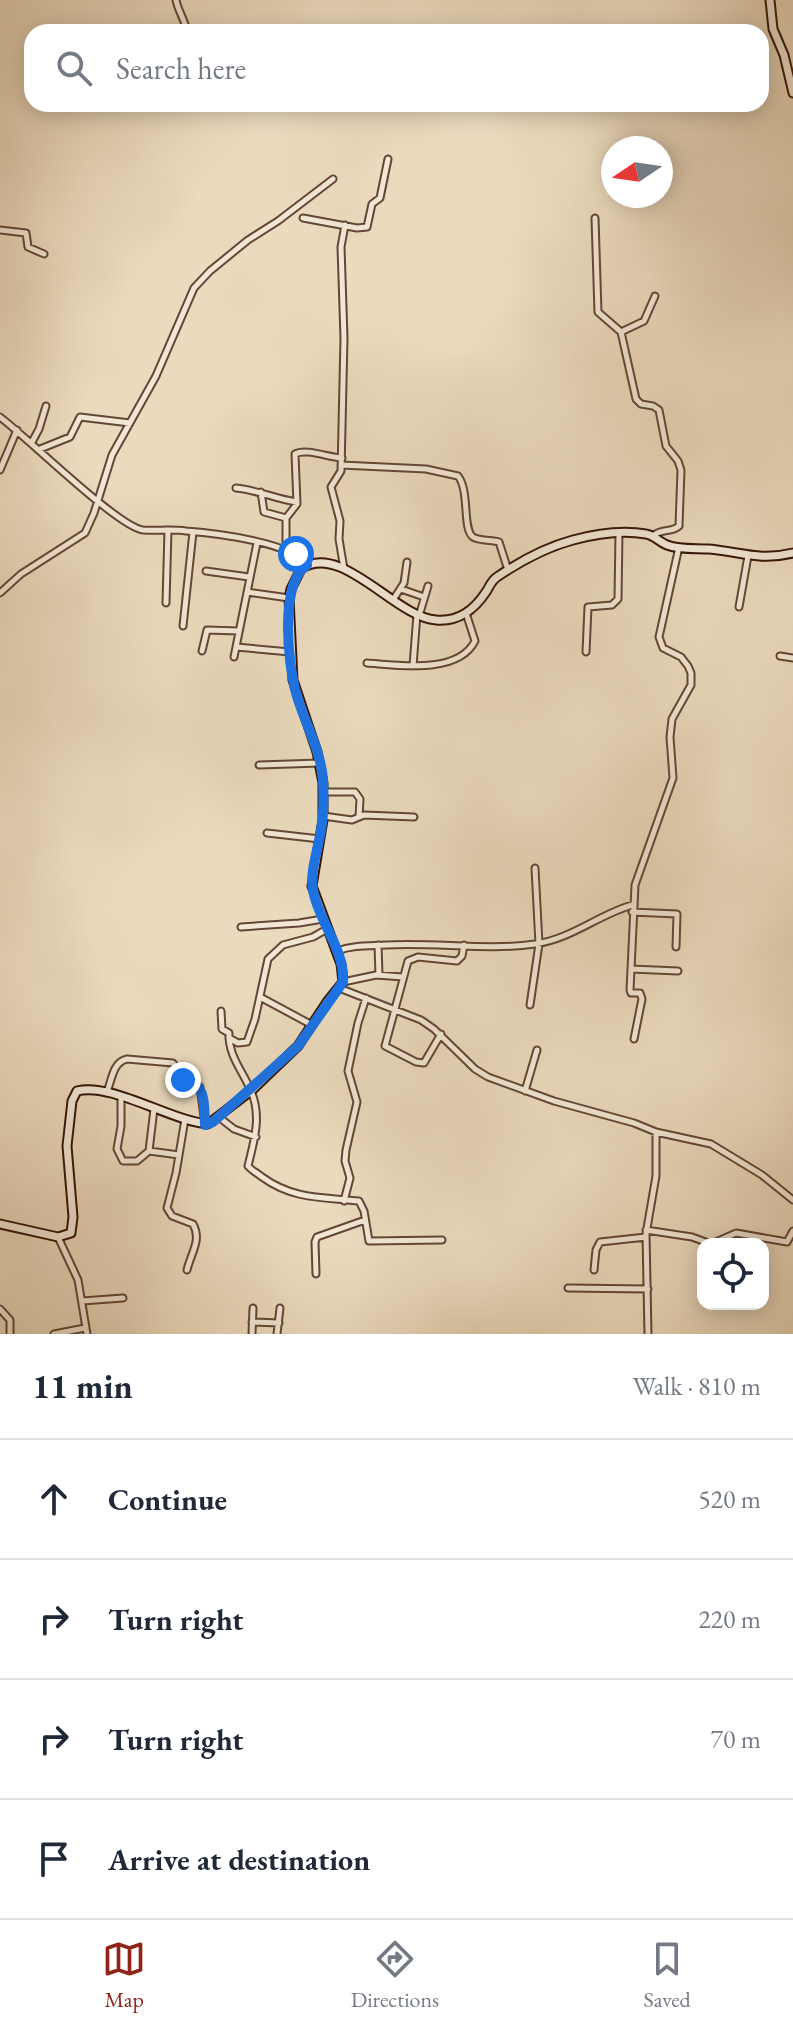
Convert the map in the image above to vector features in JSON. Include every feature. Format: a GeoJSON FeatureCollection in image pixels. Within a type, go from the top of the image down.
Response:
{"type":"FeatureCollection","features":[{"type":"Feature","properties":{"kind":"street"},"geometry":{"type":"LineString","coordinates":[[176,0],[186,24]]}},
{"type":"Feature","properties":{"kind":"street"},"geometry":{"type":"LineString","coordinates":[[770,0],[771,19],[793,93]]}},
{"type":"Feature","properties":{"kind":"street"},"geometry":{"type":"LineString","coordinates":[[303,218],[359,228],[368,225],[372,204],[380,198],[388,159]]}},
{"type":"Feature","properties":{"kind":"street"},"geometry":{"type":"LineString","coordinates":[[0,593],[21,574],[85,533],[101,503],[112,455],[156,376],[194,288],[248,240],[333,179]]}},
{"type":"Feature","properties":{"kind":"street"},"geometry":{"type":"LineString","coordinates":[[595,218],[598,312],[621,332],[636,399],[659,410],[666,446],[681,470],[679,526],[653,536]]}},
{"type":"Feature","properties":{"kind":"street"},"geometry":{"type":"LineString","coordinates":[[344,569],[339,539],[340,521],[331,487],[340,476],[342,461],[344,338],[341,247],[345,225]]}},
{"type":"Feature","properties":{"kind":"street"},"geometry":{"type":"LineString","coordinates":[[0,230],[26,233],[28,247],[44,254]]}},
{"type":"Feature","properties":{"kind":"street"},"geometry":{"type":"LineString","coordinates":[[621,332],[644,321],[655,296]]}},
{"type":"Feature","properties":{"kind":"street"},"geometry":{"type":"LineString","coordinates":[[32,442],[46,406]]}},
{"type":"Feature","properties":{"kind":"street"},"geometry":{"type":"LineString","coordinates":[[0,417],[134,527],[193,532],[257,543],[286,550],[303,558],[307,565]]}},
{"type":"Feature","properties":{"kind":"street"},"geometry":{"type":"LineString","coordinates":[[40,449],[70,437],[80,417],[130,423]]}},
{"type":"Feature","properties":{"kind":"street"},"geometry":{"type":"LineString","coordinates":[[0,470],[17,430]]}},
{"type":"Feature","properties":{"kind":"street"},"geometry":{"type":"LineString","coordinates":[[286,550],[286,518],[296,508],[297,502],[296,452],[458,476],[466,493],[471,535],[499,542],[508,571]]}},
{"type":"Feature","properties":{"kind":"street"},"geometry":{"type":"LineString","coordinates":[[236,488],[261,491],[272,498],[297,502]]}},
{"type":"Feature","properties":{"kind":"street"},"geometry":{"type":"LineString","coordinates":[[261,491],[264,512],[286,518]]}},
{"type":"Feature","properties":{"kind":"street"},"geometry":{"type":"LineString","coordinates":[[166,603],[168,530]]}},
{"type":"Feature","properties":{"kind":"street"},"geometry":{"type":"LineString","coordinates":[[183,626],[193,532]]}},
{"type":"Feature","properties":{"kind":"street"},"geometry":{"type":"LineString","coordinates":[[586,652],[588,607],[612,605],[618,599],[619,533]]}},
{"type":"Feature","properties":{"kind":"street"},"geometry":{"type":"LineString","coordinates":[[341,985],[337,951],[313,893],[312,878],[323,816],[323,792],[320,763],[297,696],[290,652],[289,598],[298,572],[307,565],[324,563],[344,569],[418,615],[447,620],[466,613],[494,579],[570,541],[619,533],[653,536],[664,544],[679,547],[748,556],[793,553]]}},
{"type":"Feature","properties":{"kind":"street"},"geometry":{"type":"LineString","coordinates":[[234,657],[257,543]]}},
{"type":"Feature","properties":{"kind":"street"},"geometry":{"type":"LineString","coordinates":[[634,1039],[642,996],[630,990],[635,885],[673,778],[672,719],[691,685],[688,666],[681,657],[663,648],[659,637],[679,547]]}},
{"type":"Feature","properties":{"kind":"street"},"geometry":{"type":"LineString","coordinates":[[739,607],[748,556]]}},
{"type":"Feature","properties":{"kind":"street"},"geometry":{"type":"LineString","coordinates":[[393,600],[401,589],[407,562]]}},
{"type":"Feature","properties":{"kind":"street"},"geometry":{"type":"LineString","coordinates":[[206,571],[249,577]]}},
{"type":"Feature","properties":{"kind":"street"},"geometry":{"type":"LineString","coordinates":[[413,666],[418,615],[428,586]]}},
{"type":"Feature","properties":{"kind":"street"},"geometry":{"type":"LineString","coordinates":[[401,589],[424,597]]}},
{"type":"Feature","properties":{"kind":"street"},"geometry":{"type":"LineString","coordinates":[[247,592],[289,598]]}},
{"type":"Feature","properties":{"kind":"street"},"geometry":{"type":"LineString","coordinates":[[367,663],[438,664],[472,647],[475,641],[466,613]]}},
{"type":"Feature","properties":{"kind":"street"},"geometry":{"type":"LineString","coordinates":[[202,651],[207,630],[239,631]]}},
{"type":"Feature","properties":{"kind":"street"},"geometry":{"type":"LineString","coordinates":[[236,647],[290,652]]}},
{"type":"Feature","properties":{"kind":"street"},"geometry":{"type":"LineString","coordinates":[[780,656],[793,658]]}},
{"type":"Feature","properties":{"kind":"street"},"geometry":{"type":"LineString","coordinates":[[259,765],[320,763]]}},
{"type":"Feature","properties":{"kind":"street"},"geometry":{"type":"LineString","coordinates":[[323,792],[355,792],[360,799],[359,817]]}},
{"type":"Feature","properties":{"kind":"street"},"geometry":{"type":"LineString","coordinates":[[323,816],[352,820],[359,817],[414,817]]}},
{"type":"Feature","properties":{"kind":"street"},"geometry":{"type":"LineString","coordinates":[[267,833],[320,839]]}},
{"type":"Feature","properties":{"kind":"street"},"geometry":{"type":"LineString","coordinates":[[530,1005],[539,944],[535,868]]}},
{"type":"Feature","properties":{"kind":"street"},"geometry":{"type":"LineString","coordinates":[[337,951],[348,947],[411,943],[539,944],[570,934],[604,914],[632,908],[677,914],[676,947]]}},
{"type":"Feature","properties":{"kind":"street"},"geometry":{"type":"LineString","coordinates":[[241,927],[323,919]]}},
{"type":"Feature","properties":{"kind":"street"},"geometry":{"type":"LineString","coordinates":[[229,1038],[238,1043],[247,1042],[267,962],[275,950],[327,929]]}},
{"type":"Feature","properties":{"kind":"street"},"geometry":{"type":"LineString","coordinates":[[411,943],[412,959]]}},
{"type":"Feature","properties":{"kind":"street"},"geometry":{"type":"LineString","coordinates":[[378,945],[379,975]]}},
{"type":"Feature","properties":{"kind":"street"},"geometry":{"type":"LineString","coordinates":[[441,1034],[424,1063],[390,1050],[385,1041],[405,966],[412,959],[457,961],[462,956],[464,945]]}},
{"type":"Feature","properties":{"kind":"street"},"geometry":{"type":"LineString","coordinates":[[631,969],[678,971]]}},
{"type":"Feature","properties":{"kind":"street"},"geometry":{"type":"LineString","coordinates":[[0,1224],[58,1237],[68,1236],[73,1227],[67,1146],[73,1095],[84,1090],[107,1093],[205,1125],[220,1118],[298,1046],[341,985],[379,975],[403,977]]}},
{"type":"Feature","properties":{"kind":"street"},"geometry":{"type":"LineString","coordinates":[[341,985],[421,1020],[441,1034],[475,1069],[525,1091],[656,1132],[711,1144],[762,1175],[793,1200]]}},
{"type":"Feature","properties":{"kind":"street"},"geometry":{"type":"LineString","coordinates":[[260,997],[313,1025]]}},
{"type":"Feature","properties":{"kind":"street"},"geometry":{"type":"LineString","coordinates":[[344,1201],[350,1178],[345,1161],[346,1150],[357,1102],[348,1071],[366,998]]}},
{"type":"Feature","properties":{"kind":"street"},"geometry":{"type":"LineString","coordinates":[[221,1011],[221,1026],[229,1033],[237,1067],[251,1091],[256,1119],[256,1137],[248,1166],[251,1170],[278,1188],[330,1201],[359,1201],[369,1241],[442,1240]]}},
{"type":"Feature","properties":{"kind":"street"},"geometry":{"type":"LineString","coordinates":[[525,1091],[537,1050]]}},
{"type":"Feature","properties":{"kind":"street"},"geometry":{"type":"LineString","coordinates":[[107,1093],[120,1060],[173,1063],[181,1078],[200,1087],[205,1125]]}},
{"type":"Feature","properties":{"kind":"street"},"geometry":{"type":"LineString","coordinates":[[121,1097],[117,1154],[123,1161],[142,1159],[149,1151],[154,1109]]}},
{"type":"Feature","properties":{"kind":"street"},"geometry":{"type":"LineString","coordinates":[[185,1118],[167,1208],[172,1216],[193,1224],[197,1232],[196,1246],[187,1270]]}},
{"type":"Feature","properties":{"kind":"street"},"geometry":{"type":"LineString","coordinates":[[220,1118],[234,1129],[256,1137]]}},
{"type":"Feature","properties":{"kind":"street"},"geometry":{"type":"LineString","coordinates":[[648,1334],[646,1233],[656,1176],[656,1132]]}},
{"type":"Feature","properties":{"kind":"street"},"geometry":{"type":"LineString","coordinates":[[149,1151],[179,1155]]}},
{"type":"Feature","properties":{"kind":"street"},"geometry":{"type":"LineString","coordinates":[[316,1274],[317,1237],[365,1220]]}},
{"type":"Feature","properties":{"kind":"street"},"geometry":{"type":"LineString","coordinates":[[594,1270],[600,1242],[646,1233],[692,1237],[711,1244],[736,1233],[787,1242],[793,1231]]}},
{"type":"Feature","properties":{"kind":"street"},"geometry":{"type":"LineString","coordinates":[[54,1334],[86,1331],[72,1265],[58,1237]]}},
{"type":"Feature","properties":{"kind":"street"},"geometry":{"type":"LineString","coordinates":[[568,1288],[648,1289]]}},
{"type":"Feature","properties":{"kind":"street"},"geometry":{"type":"LineString","coordinates":[[82,1301],[123,1298]]}},
{"type":"Feature","properties":{"kind":"street"},"geometry":{"type":"LineString","coordinates":[[252,1334],[253,1308]]}},
{"type":"Feature","properties":{"kind":"street"},"geometry":{"type":"LineString","coordinates":[[277,1334],[280,1308]]}},
{"type":"Feature","properties":{"kind":"street"},"geometry":{"type":"LineString","coordinates":[[0,1309],[10,1320],[10,1334],[18,1334]]}},
{"type":"Feature","properties":{"kind":"street"},"geometry":{"type":"LineString","coordinates":[[252,1322],[279,1323]]}},
{"type":"Feature","properties":{"kind":"route"},"geometry":{"type":"LineString","coordinates":[[183,1080],[197,1083],[200,1087],[205,1125],[219,1119],[298,1046],[343,982],[344,974],[337,951],[312,886],[323,820],[323,783],[317,752],[291,669],[289,598],[298,572],[307,565],[296,554]]}}]}
